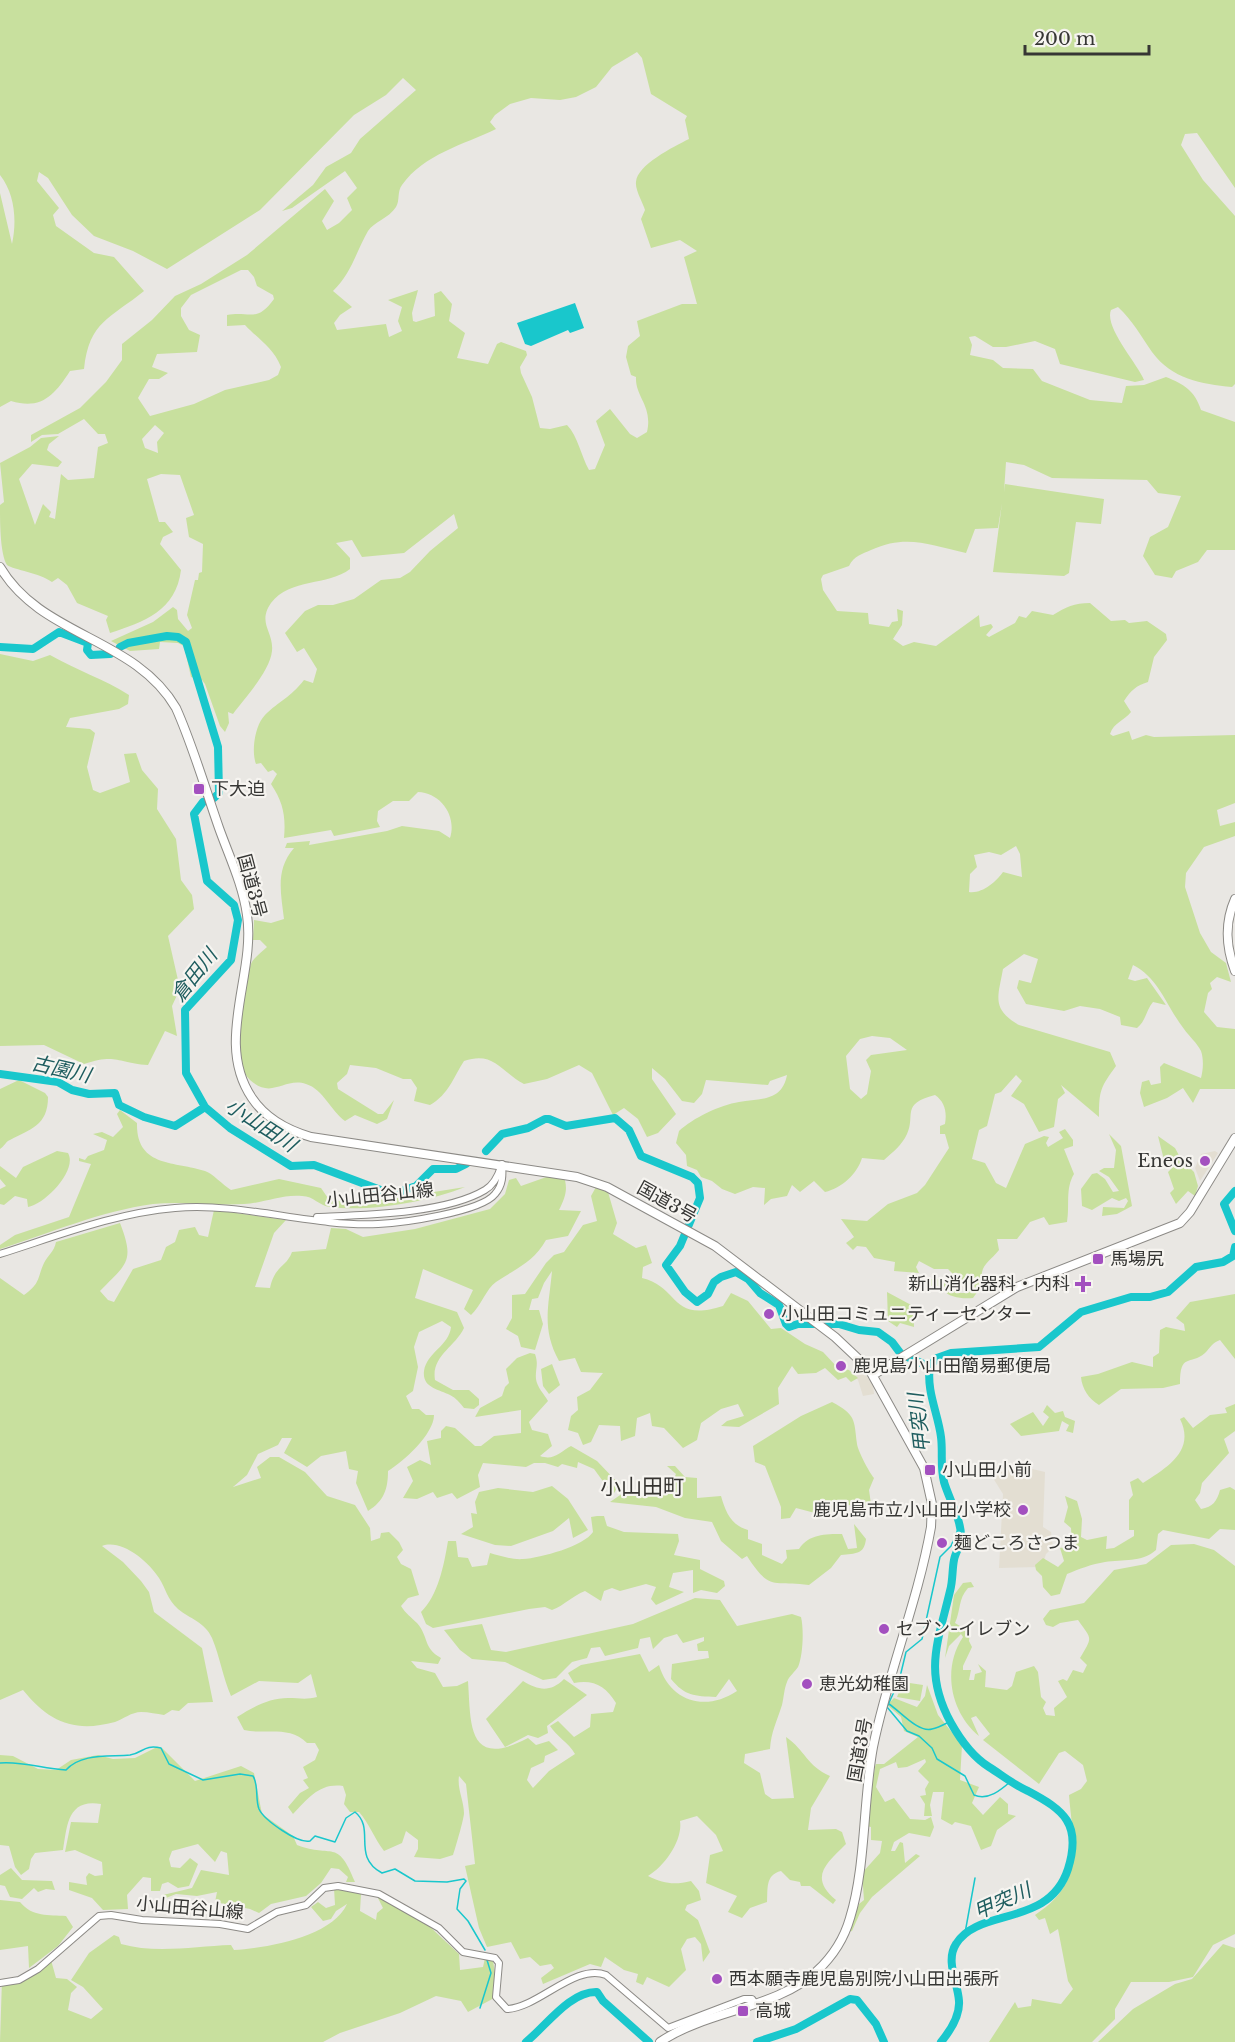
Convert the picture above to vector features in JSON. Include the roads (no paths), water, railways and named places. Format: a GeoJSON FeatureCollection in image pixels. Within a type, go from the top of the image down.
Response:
{"type":"FeatureCollection","features":[{"type":"Feature","properties":{"kind":"highway","name":"国道3号"},"geometry":{"type":"LineString","coordinates":[[0,567],[16,590],[42,613],[143,668],[160,684],[176,708],[248,915],[248,941],[237,1029],[236,1058],[244,1084],[260,1108],[287,1129],[311,1137],[577,1177],[607,1187],[684,1228],[730,1256],[835,1338],[873,1375],[924,1468],[932,1504],[929,1538],[873,1748],[857,1881],[847,1927],[831,1957],[809,1978],[793,1988],[703,2020],[673,2033],[660,2042]]}},
{"type":"Feature","properties":{"kind":"highway"},"geometry":{"type":"LineString","coordinates":[[1235,899],[1227,931],[1228,949],[1235,971]]}},
{"type":"Feature","properties":{"kind":"highway"},"geometry":{"type":"LineString","coordinates":[[873,1375],[1017,1287],[1180,1223],[1190,1212],[1235,1138]]}},
{"type":"Feature","properties":{"kind":"main road","name":"小山田谷山線"},"geometry":{"type":"LineString","coordinates":[[0,1254],[116,1218],[162,1209],[209,1207],[305,1217],[326,1222],[378,1224],[456,1211],[484,1202],[495,1194],[503,1176],[502,1164]]}},
{"type":"Feature","properties":{"kind":"main road","name":"小山田谷山線"},"geometry":{"type":"LineString","coordinates":[[305,1217],[397,1212],[454,1201],[484,1190],[497,1178],[502,1164]]}},
{"type":"Feature","properties":{"kind":"main road","name":"小山田谷山線"},"geometry":{"type":"LineString","coordinates":[[0,1983],[19,1980],[29,1975],[99,1916],[111,1914],[142,1920],[214,1923],[248,1929],[277,1912],[306,1905],[324,1888],[338,1886],[379,1894],[438,1928],[463,1952],[495,1958],[499,1963],[496,1997],[507,2008],[521,2007],[551,1989],[594,1973],[606,1975],[668,2028],[744,1999],[752,1999],[755,2002]]}},
{"type":"Feature","properties":{"kind":"water"},"geometry":{"type":"Polygon","coordinates":[[[575,303],[584,328],[570,333],[568,330],[531,346],[525,344],[517,323],[575,303]]]}},
{"type":"Feature","properties":{"kind":"waterway","name":"倉田川"},"geometry":{"type":"LineString","coordinates":[[0,647],[33,649],[59,632],[88,643],[87,650],[91,655],[110,654]]}},
{"type":"Feature","properties":{"kind":"waterway","name":"倉田川"},"geometry":{"type":"LineString","coordinates":[[120,647],[128,643],[167,636],[178,637],[186,642],[218,747],[219,793],[214,798]]}},
{"type":"Feature","properties":{"kind":"waterway","name":"倉田川"},"geometry":{"type":"LineString","coordinates":[[203,802],[194,814],[207,881],[234,905],[238,920],[231,960],[185,1010],[186,1073],[205,1107],[230,1128],[291,1166],[314,1165],[386,1192],[402,1191],[416,1186],[433,1169],[456,1169],[466,1164]]}},
{"type":"Feature","properties":{"kind":"waterway","name":"古園川"},"geometry":{"type":"LineString","coordinates":[[0,1074],[58,1082],[72,1090],[89,1094],[115,1093],[119,1105],[144,1117],[175,1126],[205,1107]]}},
{"type":"Feature","properties":{"kind":"waterway","name":"小山田川"},"geometry":{"type":"LineString","coordinates":[[486,1151],[502,1134],[528,1128],[545,1119],[566,1126],[615,1118],[629,1130],[641,1156],[692,1177],[698,1183],[700,1198],[680,1246],[666,1265],[685,1292],[697,1302],[708,1294],[714,1282],[736,1272],[748,1279],[760,1293],[779,1305],[789,1327],[798,1324],[815,1324]]}},
{"type":"Feature","properties":{"kind":"waterway","name":"甲突川"},"geometry":{"type":"LineString","coordinates":[[1235,1191],[1224,1204],[1235,1231]]}},
{"type":"Feature","properties":{"kind":"waterway","name":"甲突川"},"geometry":{"type":"LineString","coordinates":[[941,2042],[954,2023],[959,2006],[952,1965],[956,1944],[966,1933],[980,1925],[1030,1909],[1046,1900],[1059,1888],[1068,1869],[1073,1840],[1067,1820],[1060,1812],[983,1763],[972,1753],[951,1723],[942,1705],[937,1688],[936,1657],[961,1531],[943,1476],[940,1428],[931,1393],[930,1366],[937,1358],[951,1353],[1039,1347],[1081,1312],[1131,1297],[1150,1297],[1168,1292],[1196,1267],[1223,1262],[1233,1256],[1235,1247]]}},
{"type":"Feature","properties":{"kind":"waterway","name":"小山田川"},"geometry":{"type":"LineString","coordinates":[[825,1324],[839,1324],[859,1330],[878,1332],[892,1342],[901,1354],[930,1367]]}},
{"type":"Feature","properties":{"kind":"waterway"},"geometry":{"type":"LineString","coordinates":[[959,1527],[951,1546],[940,1557],[922,1639],[906,1652],[899,1681],[887,1707],[907,1731],[919,1736],[932,1748],[937,1759],[965,1776],[974,1795],[989,1796],[1011,1781]]}},
{"type":"Feature","properties":{"kind":"waterway"},"geometry":{"type":"LineString","coordinates":[[889,1704],[921,1728],[937,1728],[951,1721]]}},
{"type":"Feature","properties":{"kind":"waterway"},"geometry":{"type":"LineString","coordinates":[[0,1763],[66,1770],[87,1758],[130,1755],[155,1747],[161,1748],[169,1764],[203,1780],[240,1774],[253,1776],[258,1805],[262,1814],[298,1839],[310,1841],[315,1836],[335,1842],[346,1818],[355,1812],[364,1826],[365,1851],[368,1859],[382,1873],[395,1869],[415,1881],[447,1882],[464,1879],[466,1881],[460,1889],[457,1909],[468,1921],[485,1950]]}},
{"type":"Feature","properties":{"kind":"waterway"},"geometry":{"type":"LineString","coordinates":[[965,1933],[975,1878]]}},
{"type":"Feature","properties":{"kind":"waterway"},"geometry":{"type":"LineString","coordinates":[[480,2008],[491,1973],[487,1960]]}},
{"type":"Feature","properties":{"kind":"waterway","name":"甲突川"},"geometry":{"type":"LineString","coordinates":[[526,2042],[568,2003],[587,1993],[597,1992],[603,2001],[649,2042]]}},
{"type":"Feature","properties":{"kind":"waterway","name":"甲突川"},"geometry":{"type":"LineString","coordinates":[[757,2042],[796,2029],[850,1999],[857,2000],[876,2024],[884,2042]]}},
{"type":"Feature","properties":{"kind":"place","name":"下大迫"},"geometry":{"type":"Point","coordinates":[199,789]}},
{"type":"Feature","properties":{"kind":"place","name":"Eneos"},"geometry":{"type":"Point","coordinates":[1205,1161]}},
{"type":"Feature","properties":{"kind":"place","name":"馬場尻"},"geometry":{"type":"Point","coordinates":[1098,1259]}},
{"type":"Feature","properties":{"kind":"place","name":"新山消化器科・内科"},"geometry":{"type":"Point","coordinates":[1083,1284]}},
{"type":"Feature","properties":{"kind":"place","name":"小山田コミュニティーセンター"},"geometry":{"type":"Point","coordinates":[769,1314]}},
{"type":"Feature","properties":{"kind":"place","name":"鹿児島小山田簡易郵便局"},"geometry":{"type":"Point","coordinates":[841,1366]}},
{"type":"Feature","properties":{"kind":"place","name":"小山田小前"},"geometry":{"type":"Point","coordinates":[930,1470]}},
{"type":"Feature","properties":{"kind":"place","name":"鹿児島市立小山田小学校"},"geometry":{"type":"Point","coordinates":[1023,1510]}},
{"type":"Feature","properties":{"kind":"place","name":"麺どころさつま"},"geometry":{"type":"Point","coordinates":[942,1543]}},
{"type":"Feature","properties":{"kind":"place","name":"セブン-イレブン"},"geometry":{"type":"Point","coordinates":[884,1629]}},
{"type":"Feature","properties":{"kind":"place","name":"恵光幼稚園"},"geometry":{"type":"Point","coordinates":[807,1684]}},
{"type":"Feature","properties":{"kind":"place","name":"西本願寺鹿児島別院小山田出張所"},"geometry":{"type":"Point","coordinates":[717,1979]}},
{"type":"Feature","properties":{"kind":"place","name":"高城"},"geometry":{"type":"Point","coordinates":[743,2011]}},
{"type":"Feature","properties":{"kind":"district","name":"小山田町"},"geometry":{"type":"Point","coordinates":[642,1487]}}]}
